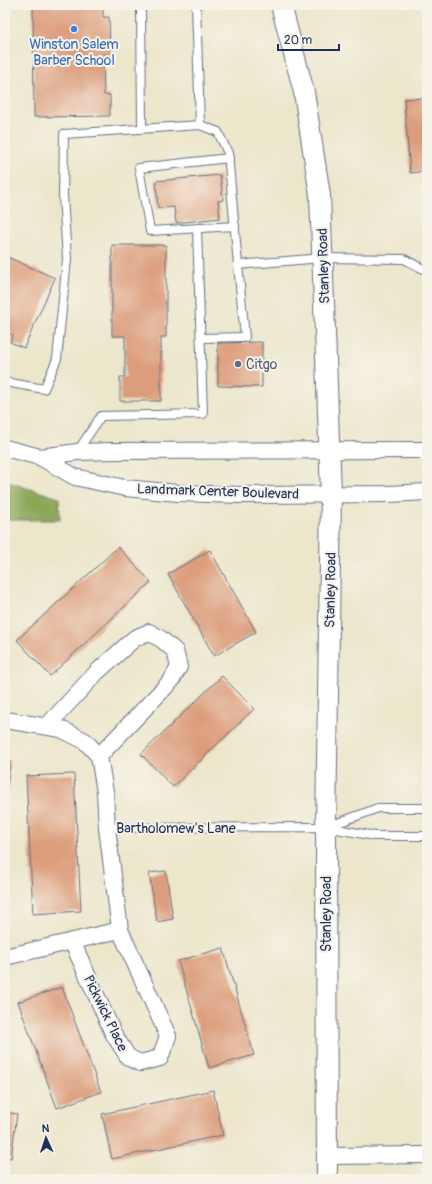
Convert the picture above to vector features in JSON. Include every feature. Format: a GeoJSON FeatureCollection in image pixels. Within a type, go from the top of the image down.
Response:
{"type":"FeatureCollection","features":[{"type":"Feature","properties":{"kind":"street","name":"Stanley Road"},"geometry":{"type":"LineString","coordinates":[[281,5],[304,92],[320,195],[323,258],[331,494],[326,827],[327,1179]]}},
{"type":"Feature","properties":{"kind":"street","name":"Landmark Center Boulevard"},"geometry":{"type":"LineString","coordinates":[[5,448],[40,457],[75,477],[125,488],[178,493],[242,495],[427,492]]}},
{"type":"Feature","properties":{"kind":"street","name":"Landmark Center Boulevard"},"geometry":{"type":"LineString","coordinates":[[40,457],[77,452],[276,451],[329,449],[427,450]]}},
{"type":"Feature","properties":{"kind":"street"},"geometry":{"type":"LineString","coordinates":[[5,720],[61,729],[86,741],[99,756],[171,681],[179,667],[175,652],[161,639],[149,632],[135,638],[96,672],[47,726]]}},
{"type":"Feature","properties":{"kind":"street","name":"Bartholomew's Lane"},"geometry":{"type":"LineString","coordinates":[[99,756],[105,792],[107,828]]}},
{"type":"Feature","properties":{"kind":"street","name":"Pickwick Place"},"geometry":{"type":"LineString","coordinates":[[72,941],[113,1033],[128,1057],[140,1063],[160,1058],[168,1036],[120,930],[107,828]]}},
{"type":"Feature","properties":{"kind":"street"},"geometry":{"type":"LineString","coordinates":[[5,957],[120,930]]}},
{"type":"Feature","properties":{"kind":"street"},"geometry":{"type":"LineString","coordinates":[[328,1156],[427,1155]]}},
{"type":"Feature","properties":{"kind":"lane"},"geometry":{"type":"LineString","coordinates":[[141,5],[142,128]]}},
{"type":"Feature","properties":{"kind":"lane"},"geometry":{"type":"LineString","coordinates":[[196,5],[200,125]]}},
{"type":"Feature","properties":{"kind":"lane"},"geometry":{"type":"LineString","coordinates":[[5,382],[44,390],[57,359],[67,259],[63,196],[64,134],[200,125],[218,132],[229,158],[245,337],[201,338]]}},
{"type":"Feature","properties":{"kind":"lane"},"geometry":{"type":"LineString","coordinates":[[229,158],[139,168],[150,231],[235,226]]}},
{"type":"Feature","properties":{"kind":"lane"},"geometry":{"type":"LineString","coordinates":[[77,452],[101,416],[203,414],[197,228]]}},
{"type":"Feature","properties":{"kind":"lane"},"geometry":{"type":"LineString","coordinates":[[238,265],[323,258],[404,259],[427,271]]}},
{"type":"Feature","properties":{"kind":"lane"},"geometry":{"type":"LineString","coordinates":[[326,827],[378,808],[427,808]]}},
{"type":"Feature","properties":{"kind":"lane"},"geometry":{"type":"LineString","coordinates":[[326,827],[375,836],[427,836]]}},
{"type":"Feature","properties":{"kind":"lane","name":"Bartholomew's Lane"},"geometry":{"type":"LineString","coordinates":[[107,828],[326,827]]}},
{"type":"Feature","properties":{"kind":"green space"},"geometry":{"type":"Polygon","coordinates":[[[5,481],[59,498],[60,520],[5,520],[5,481]]]}},
{"type":"Feature","properties":{"kind":"building"},"geometry":{"type":"Polygon","coordinates":[[[33,5],[103,5],[103,17],[109,17],[110,55],[103,55],[104,95],[110,95],[110,116],[34,117],[33,5]]]}},
{"type":"Feature","properties":{"kind":"building"},"geometry":{"type":"Polygon","coordinates":[[[427,98],[427,171],[410,173],[404,99],[427,98]]]}},
{"type":"Feature","properties":{"kind":"building"},"geometry":{"type":"Polygon","coordinates":[[[220,175],[223,200],[218,201],[220,218],[176,223],[174,207],[158,208],[156,181],[220,175]]]}},
{"type":"Feature","properties":{"kind":"building"},"geometry":{"type":"Polygon","coordinates":[[[112,245],[166,245],[166,337],[161,337],[161,401],[120,401],[120,377],[125,377],[125,336],[112,336],[112,245]]]}},
{"type":"Feature","properties":{"kind":"building"},"geometry":{"type":"Polygon","coordinates":[[[5,256],[55,278],[24,348],[10,342],[13,335],[5,332],[5,256]]]}},
{"type":"Feature","properties":{"kind":"building"},"geometry":{"type":"Polygon","coordinates":[[[262,342],[262,387],[218,386],[218,343],[262,342]]]}},
{"type":"Feature","properties":{"kind":"building"},"geometry":{"type":"Polygon","coordinates":[[[118,547],[151,582],[50,676],[17,640],[118,547]]]}},
{"type":"Feature","properties":{"kind":"building"},"geometry":{"type":"Polygon","coordinates":[[[210,550],[256,632],[214,656],[168,574],[210,550]]]}},
{"type":"Feature","properties":{"kind":"building"},"geometry":{"type":"Polygon","coordinates":[[[222,676],[254,709],[173,787],[141,754],[222,676]]]}},
{"type":"Feature","properties":{"kind":"building"},"geometry":{"type":"Polygon","coordinates":[[[5,760],[10,761],[6,797],[5,797],[5,760]]]}},
{"type":"Feature","properties":{"kind":"building"},"geometry":{"type":"Polygon","coordinates":[[[74,774],[81,911],[33,914],[26,776],[74,774]]]}},
{"type":"Feature","properties":{"kind":"building"},"geometry":{"type":"Polygon","coordinates":[[[166,871],[173,919],[157,922],[149,873],[166,871]]]}},
{"type":"Feature","properties":{"kind":"building"},"geometry":{"type":"Polygon","coordinates":[[[223,948],[254,1055],[209,1068],[178,961],[223,948]]]}},
{"type":"Feature","properties":{"kind":"building"},"geometry":{"type":"Polygon","coordinates":[[[62,987],[101,1092],[57,1108],[18,1002],[62,987]]]}},
{"type":"Feature","properties":{"kind":"building"},"geometry":{"type":"Polygon","coordinates":[[[213,1090],[223,1135],[112,1159],[102,1114],[213,1090]]]}},
{"type":"Feature","properties":{"kind":"building"},"geometry":{"type":"Polygon","coordinates":[[[5,1112],[17,1114],[11,1158],[5,1157],[5,1112]]]}},
{"type":"Feature","properties":{"kind":"place","name":"Winston Salem Barber School"},"geometry":{"type":"Point","coordinates":[74,29]}},
{"type":"Feature","properties":{"kind":"place","name":"Citgo"},"geometry":{"type":"Point","coordinates":[238,364]}}]}
